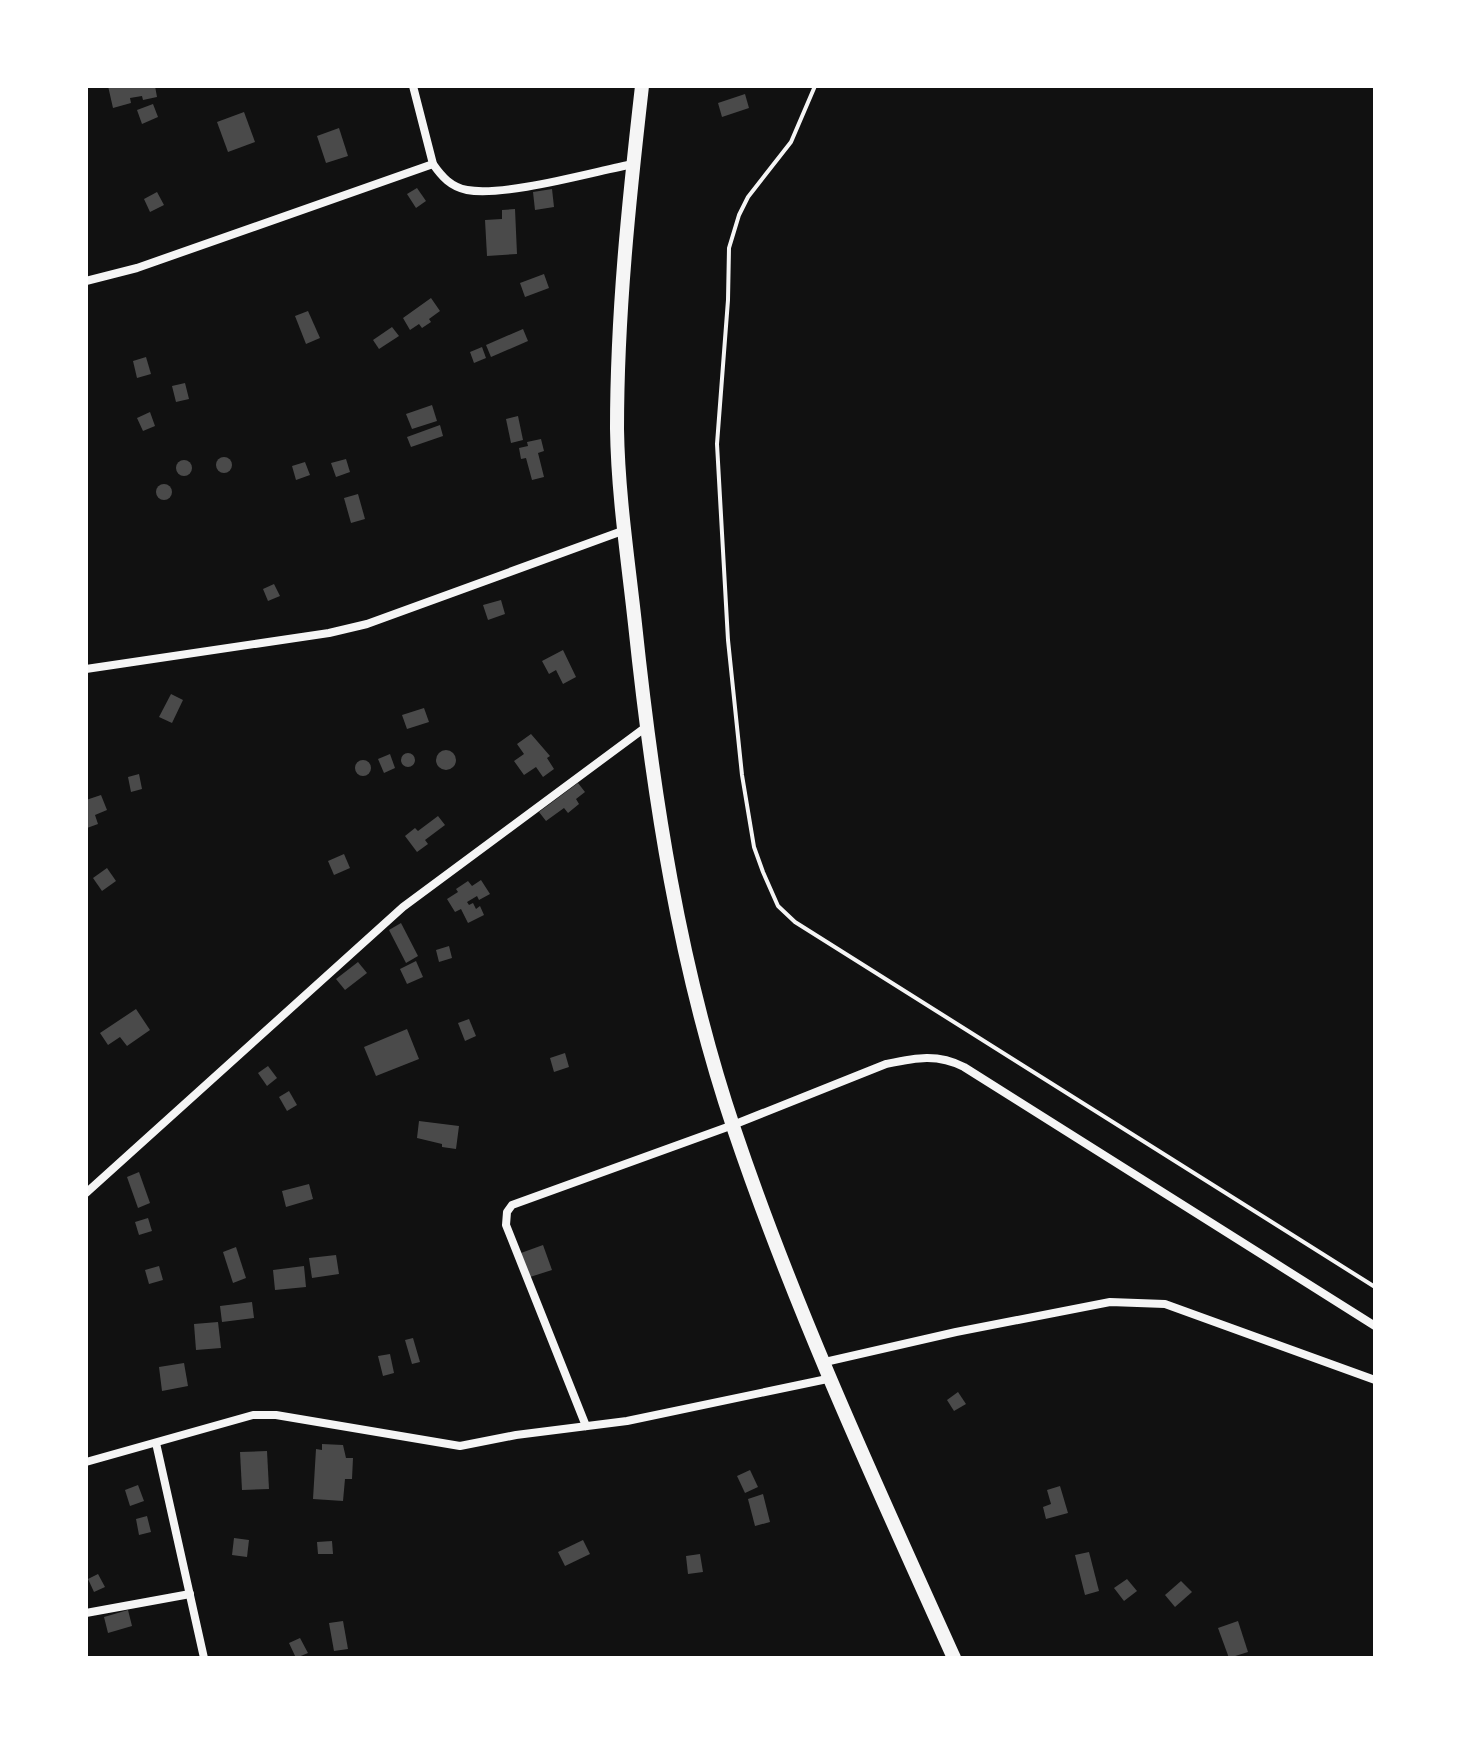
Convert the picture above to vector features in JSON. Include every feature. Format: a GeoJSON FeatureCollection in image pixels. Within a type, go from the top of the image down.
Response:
{"type":"FeatureCollection","features":[{"type":"Feature","properties":{"kind":"street"},"geometry":{"type":"LineString","coordinates":[[413,86],[433,164],[456,187],[486,192],[633,164]]}},
{"type":"Feature","properties":{"kind":"street"},"geometry":{"type":"LineString","coordinates":[[642,86],[619,331],[617,433],[646,727],[674,905],[733,1125],[825,1362],[954,1658]]}},
{"type":"Feature","properties":{"kind":"street"},"geometry":{"type":"LineString","coordinates":[[86,281],[137,268],[433,164]]}},
{"type":"Feature","properties":{"kind":"street"},"geometry":{"type":"LineString","coordinates":[[86,669],[367,624],[625,530]]}},
{"type":"Feature","properties":{"kind":"street"},"geometry":{"type":"LineString","coordinates":[[86,1193],[403,907],[646,727]]}},
{"type":"Feature","properties":{"kind":"street"},"geometry":{"type":"LineString","coordinates":[[586,1426],[506,1225],[507,1212],[519,1200],[733,1125],[886,1064],[932,1056],[951,1060],[1375,1326]]}},
{"type":"Feature","properties":{"kind":"street"},"geometry":{"type":"LineString","coordinates":[[825,1362],[1110,1302],[1165,1304],[1375,1380]]}},
{"type":"Feature","properties":{"kind":"street"},"geometry":{"type":"LineString","coordinates":[[86,1462],[253,1415],[276,1415],[460,1446],[516,1435],[627,1421],[832,1378]]}},
{"type":"Feature","properties":{"kind":"street"},"geometry":{"type":"LineString","coordinates":[[156,1443],[204,1658]]}},
{"type":"Feature","properties":{"kind":"street"},"geometry":{"type":"LineString","coordinates":[[86,1613],[190,1594]]}},
{"type":"Feature","properties":{"kind":"path"},"geometry":{"type":"LineString","coordinates":[[815,86],[791,142],[743,206],[729,248],[717,444],[727,625],[742,775],[754,847],[770,892],[778,906],[795,922],[1375,1287]]}},
{"type":"Feature","properties":{"kind":"building"},"geometry":{"type":"Polygon","coordinates":[[[108,86],[155,86],[157,97],[143,100],[142,96],[130,98],[131,103],[113,108],[108,86]]]}},
{"type":"Feature","properties":{"kind":"building"},"geometry":{"type":"Polygon","coordinates":[[[745,94],[749,108],[722,117],[718,103],[745,94]]]}},
{"type":"Feature","properties":{"kind":"building"},"geometry":{"type":"Polygon","coordinates":[[[153,104],[158,117],[142,124],[137,110],[153,104]]]}},
{"type":"Feature","properties":{"kind":"building"},"geometry":{"type":"Polygon","coordinates":[[[244,112],[255,142],[228,152],[217,122],[244,112]]]}},
{"type":"Feature","properties":{"kind":"building"},"geometry":{"type":"Polygon","coordinates":[[[339,128],[348,156],[326,163],[317,136],[339,128]]]}},
{"type":"Feature","properties":{"kind":"building"},"geometry":{"type":"Polygon","coordinates":[[[417,188],[426,201],[416,208],[407,194],[417,188]]]}},
{"type":"Feature","properties":{"kind":"building"},"geometry":{"type":"Polygon","coordinates":[[[552,189],[554,207],[535,210],[533,192],[552,189]]]}},
{"type":"Feature","properties":{"kind":"building"},"geometry":{"type":"Polygon","coordinates":[[[157,192],[164,205],[150,212],[144,199],[157,192]]]}},
{"type":"Feature","properties":{"kind":"building"},"geometry":{"type":"Polygon","coordinates":[[[515,209],[517,254],[487,256],[485,220],[502,219],[502,210],[515,209]]]}},
{"type":"Feature","properties":{"kind":"building"},"geometry":{"type":"Polygon","coordinates":[[[544,274],[549,288],[525,297],[520,283],[544,274]]]}},
{"type":"Feature","properties":{"kind":"building"},"geometry":{"type":"Polygon","coordinates":[[[431,298],[440,311],[422,328],[419,324],[410,330],[403,318],[431,298]]]}},
{"type":"Feature","properties":{"kind":"building"},"geometry":{"type":"Polygon","coordinates":[[[308,311],[320,338],[306,344],[295,316],[308,311]]]}},
{"type":"Feature","properties":{"kind":"building"},"geometry":{"type":"Polygon","coordinates":[[[392,327],[399,336],[379,349],[373,340],[392,327]]]}},
{"type":"Feature","properties":{"kind":"building"},"geometry":{"type":"Polygon","coordinates":[[[523,329],[528,341],[491,357],[486,345],[523,329]]]}},
{"type":"Feature","properties":{"kind":"building"},"geometry":{"type":"Polygon","coordinates":[[[482,347],[486,358],[474,363],[470,352],[482,347]]]}},
{"type":"Feature","properties":{"kind":"building"},"geometry":{"type":"Polygon","coordinates":[[[146,357],[151,374],[137,378],[133,361],[146,357]]]}},
{"type":"Feature","properties":{"kind":"building"},"geometry":{"type":"Polygon","coordinates":[[[185,383],[189,399],[176,402],[172,386],[185,383]]]}},
{"type":"Feature","properties":{"kind":"building"},"geometry":{"type":"Polygon","coordinates":[[[432,405],[437,421],[412,429],[406,414],[432,405]]]}},
{"type":"Feature","properties":{"kind":"building"},"geometry":{"type":"Polygon","coordinates":[[[150,412],[155,426],[143,431],[137,418],[150,412]]]}},
{"type":"Feature","properties":{"kind":"building"},"geometry":{"type":"Polygon","coordinates":[[[518,416],[523,440],[511,443],[506,419],[518,416]]]}},
{"type":"Feature","properties":{"kind":"building"},"geometry":{"type":"Polygon","coordinates":[[[440,425],[443,436],[411,447],[407,437],[440,425]]]}},
{"type":"Feature","properties":{"kind":"building"},"geometry":{"type":"Polygon","coordinates":[[[541,439],[544,451],[538,453],[544,477],[532,480],[526,458],[521,459],[519,448],[528,446],[527,442],[541,439]]]}},
{"type":"Feature","properties":{"kind":"building"},"geometry":{"type":"Polygon","coordinates":[[[224,457],[232,465],[224,473],[216,465],[224,457]]]}},
{"type":"Feature","properties":{"kind":"building"},"geometry":{"type":"Polygon","coordinates":[[[346,459],[350,472],[336,477],[331,463],[346,459]]]}},
{"type":"Feature","properties":{"kind":"building"},"geometry":{"type":"Polygon","coordinates":[[[184,460],[190,462],[190,474],[184,476],[178,474],[176,468],[178,462],[184,460]]]}},
{"type":"Feature","properties":{"kind":"building"},"geometry":{"type":"Polygon","coordinates":[[[305,462],[310,475],[296,480],[292,466],[305,462]]]}},
{"type":"Feature","properties":{"kind":"building"},"geometry":{"type":"Polygon","coordinates":[[[161,484],[167,484],[172,492],[170,498],[161,500],[156,495],[156,489],[161,484]]]}},
{"type":"Feature","properties":{"kind":"building"},"geometry":{"type":"Polygon","coordinates":[[[358,494],[365,519],[351,523],[344,498],[358,494]]]}},
{"type":"Feature","properties":{"kind":"building"},"geometry":{"type":"Polygon","coordinates":[[[274,584],[280,596],[268,601],[263,589],[274,584]]]}},
{"type":"Feature","properties":{"kind":"building"},"geometry":{"type":"Polygon","coordinates":[[[501,600],[505,614],[488,620],[483,605],[501,600]]]}},
{"type":"Feature","properties":{"kind":"building"},"geometry":{"type":"Polygon","coordinates":[[[563,650],[576,677],[563,684],[556,670],[549,674],[542,661],[563,650]]]}},
{"type":"Feature","properties":{"kind":"building"},"geometry":{"type":"Polygon","coordinates":[[[171,694],[183,700],[172,723],[159,717],[171,694]]]}},
{"type":"Feature","properties":{"kind":"building"},"geometry":{"type":"Polygon","coordinates":[[[424,708],[429,722],[407,729],[402,715],[424,708]]]}},
{"type":"Feature","properties":{"kind":"building"},"geometry":{"type":"Polygon","coordinates":[[[531,734],[550,756],[547,758],[554,769],[543,777],[536,767],[524,775],[514,761],[524,754],[517,744],[531,734]]]}},
{"type":"Feature","properties":{"kind":"building"},"geometry":{"type":"Polygon","coordinates":[[[446,750],[453,753],[456,760],[453,767],[446,770],[439,767],[436,760],[439,753],[446,750]]]}},
{"type":"Feature","properties":{"kind":"building"},"geometry":{"type":"Polygon","coordinates":[[[408,753],[415,760],[408,767],[401,760],[408,753]]]}},
{"type":"Feature","properties":{"kind":"building"},"geometry":{"type":"Polygon","coordinates":[[[390,754],[395,768],[384,773],[378,759],[390,754]]]}},
{"type":"Feature","properties":{"kind":"building"},"geometry":{"type":"Polygon","coordinates":[[[363,760],[369,762],[369,774],[363,776],[357,774],[355,768],[357,762],[363,760]]]}},
{"type":"Feature","properties":{"kind":"building"},"geometry":{"type":"Polygon","coordinates":[[[139,774],[142,789],[131,792],[128,777],[139,774]]]}},
{"type":"Feature","properties":{"kind":"building"},"geometry":{"type":"Polygon","coordinates":[[[578,783],[585,792],[576,799],[579,804],[568,813],[564,808],[546,821],[539,812],[578,783]]]}},
{"type":"Feature","properties":{"kind":"building"},"geometry":{"type":"Polygon","coordinates":[[[101,795],[107,810],[95,815],[98,824],[87,828],[86,800],[101,795]]]}},
{"type":"Feature","properties":{"kind":"building"},"geometry":{"type":"Polygon","coordinates":[[[438,816],[445,825],[425,840],[428,844],[417,852],[405,836],[415,828],[418,831],[438,816]]]}},
{"type":"Feature","properties":{"kind":"building"},"geometry":{"type":"Polygon","coordinates":[[[344,854],[350,868],[334,875],[328,861],[344,854]]]}},
{"type":"Feature","properties":{"kind":"building"},"geometry":{"type":"Polygon","coordinates":[[[107,868],[116,881],[102,891],[93,878],[107,868]]]}},
{"type":"Feature","properties":{"kind":"building"},"geometry":{"type":"Polygon","coordinates":[[[481,880],[490,894],[467,902],[469,905],[473,903],[476,909],[480,906],[484,915],[468,923],[461,909],[455,912],[447,899],[468,881],[472,886],[481,880]]]}},
{"type":"Feature","properties":{"kind":"building"},"geometry":{"type":"Polygon","coordinates":[[[401,923],[418,956],[406,963],[389,930],[401,923]]]}},
{"type":"Feature","properties":{"kind":"building"},"geometry":{"type":"Polygon","coordinates":[[[449,946],[452,958],[439,962],[436,950],[449,946]]]}},
{"type":"Feature","properties":{"kind":"building"},"geometry":{"type":"Polygon","coordinates":[[[416,961],[423,977],[407,984],[400,969],[416,961]]]}},
{"type":"Feature","properties":{"kind":"building"},"geometry":{"type":"Polygon","coordinates":[[[358,962],[367,973],[345,990],[336,979],[358,962]]]}},
{"type":"Feature","properties":{"kind":"building"},"geometry":{"type":"Polygon","coordinates":[[[136,1009],[150,1030],[127,1046],[120,1037],[108,1045],[100,1033],[136,1009]]]}},
{"type":"Feature","properties":{"kind":"building"},"geometry":{"type":"Polygon","coordinates":[[[469,1019],[476,1036],[465,1041],[458,1023],[469,1019]]]}},
{"type":"Feature","properties":{"kind":"building"},"geometry":{"type":"Polygon","coordinates":[[[407,1029],[419,1059],[376,1076],[364,1047],[407,1029]]]}},
{"type":"Feature","properties":{"kind":"building"},"geometry":{"type":"Polygon","coordinates":[[[565,1053],[569,1067],[554,1072],[550,1058],[565,1053]]]}},
{"type":"Feature","properties":{"kind":"building"},"geometry":{"type":"Polygon","coordinates":[[[268,1066],[277,1078],[267,1086],[258,1073],[268,1066]]]}},
{"type":"Feature","properties":{"kind":"building"},"geometry":{"type":"Polygon","coordinates":[[[289,1091],[297,1105],[287,1111],[279,1097],[289,1091]]]}},
{"type":"Feature","properties":{"kind":"building"},"geometry":{"type":"Polygon","coordinates":[[[419,1121],[459,1126],[456,1149],[417,1138],[419,1121]]]}},
{"type":"Feature","properties":{"kind":"building"},"geometry":{"type":"Polygon","coordinates":[[[139,1172],[150,1203],[138,1208],[127,1177],[139,1172]]]}},
{"type":"Feature","properties":{"kind":"building"},"geometry":{"type":"Polygon","coordinates":[[[309,1184],[313,1199],[286,1207],[282,1191],[309,1184]]]}},
{"type":"Feature","properties":{"kind":"building"},"geometry":{"type":"Polygon","coordinates":[[[148,1218],[152,1231],[139,1235],[135,1222],[148,1218]]]}},
{"type":"Feature","properties":{"kind":"building"},"geometry":{"type":"Polygon","coordinates":[[[543,1245],[552,1270],[530,1277],[521,1253],[543,1245]]]}},
{"type":"Feature","properties":{"kind":"building"},"geometry":{"type":"Polygon","coordinates":[[[236,1247],[246,1278],[233,1283],[223,1252],[236,1247]]]}},
{"type":"Feature","properties":{"kind":"building"},"geometry":{"type":"Polygon","coordinates":[[[336,1255],[339,1274],[312,1278],[309,1258],[336,1255]]]}},
{"type":"Feature","properties":{"kind":"building"},"geometry":{"type":"Polygon","coordinates":[[[159,1266],[163,1280],[149,1284],[145,1270],[159,1266]]]}},
{"type":"Feature","properties":{"kind":"building"},"geometry":{"type":"Polygon","coordinates":[[[304,1266],[306,1287],[275,1290],[273,1270],[304,1266]]]}},
{"type":"Feature","properties":{"kind":"building"},"geometry":{"type":"Polygon","coordinates":[[[252,1302],[254,1318],[222,1322],[220,1306],[252,1302]]]}},
{"type":"Feature","properties":{"kind":"building"},"geometry":{"type":"Polygon","coordinates":[[[218,1322],[221,1348],[196,1350],[194,1324],[218,1322]]]}},
{"type":"Feature","properties":{"kind":"building"},"geometry":{"type":"Polygon","coordinates":[[[413,1338],[420,1362],[412,1364],[405,1340],[413,1338]]]}},
{"type":"Feature","properties":{"kind":"building"},"geometry":{"type":"Polygon","coordinates":[[[390,1354],[394,1373],[383,1376],[378,1356],[390,1354]]]}},
{"type":"Feature","properties":{"kind":"building"},"geometry":{"type":"Polygon","coordinates":[[[184,1363],[188,1386],[162,1391],[159,1367],[184,1363]]]}},
{"type":"Feature","properties":{"kind":"building"},"geometry":{"type":"Polygon","coordinates":[[[958,1392],[966,1404],[954,1411],[947,1400],[958,1392]]]}},
{"type":"Feature","properties":{"kind":"building"},"geometry":{"type":"Polygon","coordinates":[[[322,1444],[343,1445],[346,1458],[353,1458],[352,1479],[345,1479],[343,1501],[313,1499],[316,1449],[322,1450],[322,1444]]]}},
{"type":"Feature","properties":{"kind":"building"},"geometry":{"type":"Polygon","coordinates":[[[267,1451],[269,1489],[242,1490],[240,1452],[267,1451]]]}},
{"type":"Feature","properties":{"kind":"building"},"geometry":{"type":"Polygon","coordinates":[[[750,1470],[758,1487],[745,1493],[737,1476],[750,1470]]]}},
{"type":"Feature","properties":{"kind":"building"},"geometry":{"type":"Polygon","coordinates":[[[138,1485],[144,1501],[130,1506],[125,1490],[138,1485]]]}},
{"type":"Feature","properties":{"kind":"building"},"geometry":{"type":"Polygon","coordinates":[[[1060,1486],[1068,1513],[1046,1519],[1043,1507],[1051,1504],[1047,1490],[1060,1486]]]}},
{"type":"Feature","properties":{"kind":"building"},"geometry":{"type":"Polygon","coordinates":[[[763,1494],[770,1522],[755,1526],[748,1499],[763,1494]]]}},
{"type":"Feature","properties":{"kind":"building"},"geometry":{"type":"Polygon","coordinates":[[[147,1516],[151,1532],[139,1535],[136,1519],[147,1516]]]}},
{"type":"Feature","properties":{"kind":"building"},"geometry":{"type":"Polygon","coordinates":[[[234,1538],[249,1540],[247,1557],[232,1555],[234,1538]]]}},
{"type":"Feature","properties":{"kind":"building"},"geometry":{"type":"Polygon","coordinates":[[[583,1540],[590,1554],[565,1566],[558,1552],[583,1540]]]}},
{"type":"Feature","properties":{"kind":"building"},"geometry":{"type":"Polygon","coordinates":[[[332,1541],[333,1554],[318,1554],[317,1542],[332,1541]]]}},
{"type":"Feature","properties":{"kind":"building"},"geometry":{"type":"Polygon","coordinates":[[[1089,1552],[1099,1591],[1085,1595],[1075,1555],[1089,1552]]]}},
{"type":"Feature","properties":{"kind":"building"},"geometry":{"type":"Polygon","coordinates":[[[700,1554],[703,1572],[688,1574],[686,1556],[700,1554]]]}},
{"type":"Feature","properties":{"kind":"building"},"geometry":{"type":"Polygon","coordinates":[[[98,1574],[105,1587],[94,1592],[88,1579],[98,1574]]]}},
{"type":"Feature","properties":{"kind":"building"},"geometry":{"type":"Polygon","coordinates":[[[1127,1579],[1137,1591],[1124,1601],[1114,1588],[1127,1579]]]}},
{"type":"Feature","properties":{"kind":"building"},"geometry":{"type":"Polygon","coordinates":[[[1181,1581],[1192,1592],[1175,1607],[1165,1595],[1181,1581]]]}},
{"type":"Feature","properties":{"kind":"building"},"geometry":{"type":"Polygon","coordinates":[[[128,1610],[132,1626],[108,1633],[104,1617],[128,1610]]]}},
{"type":"Feature","properties":{"kind":"building"},"geometry":{"type":"Polygon","coordinates":[[[343,1621],[348,1649],[334,1651],[329,1623],[343,1621]]]}},
{"type":"Feature","properties":{"kind":"building"},"geometry":{"type":"Polygon","coordinates":[[[1238,1621],[1248,1652],[1229,1658],[1218,1628],[1238,1621]]]}},
{"type":"Feature","properties":{"kind":"building"},"geometry":{"type":"Polygon","coordinates":[[[300,1638],[308,1653],[296,1658],[289,1643],[300,1638]]]}}]}
